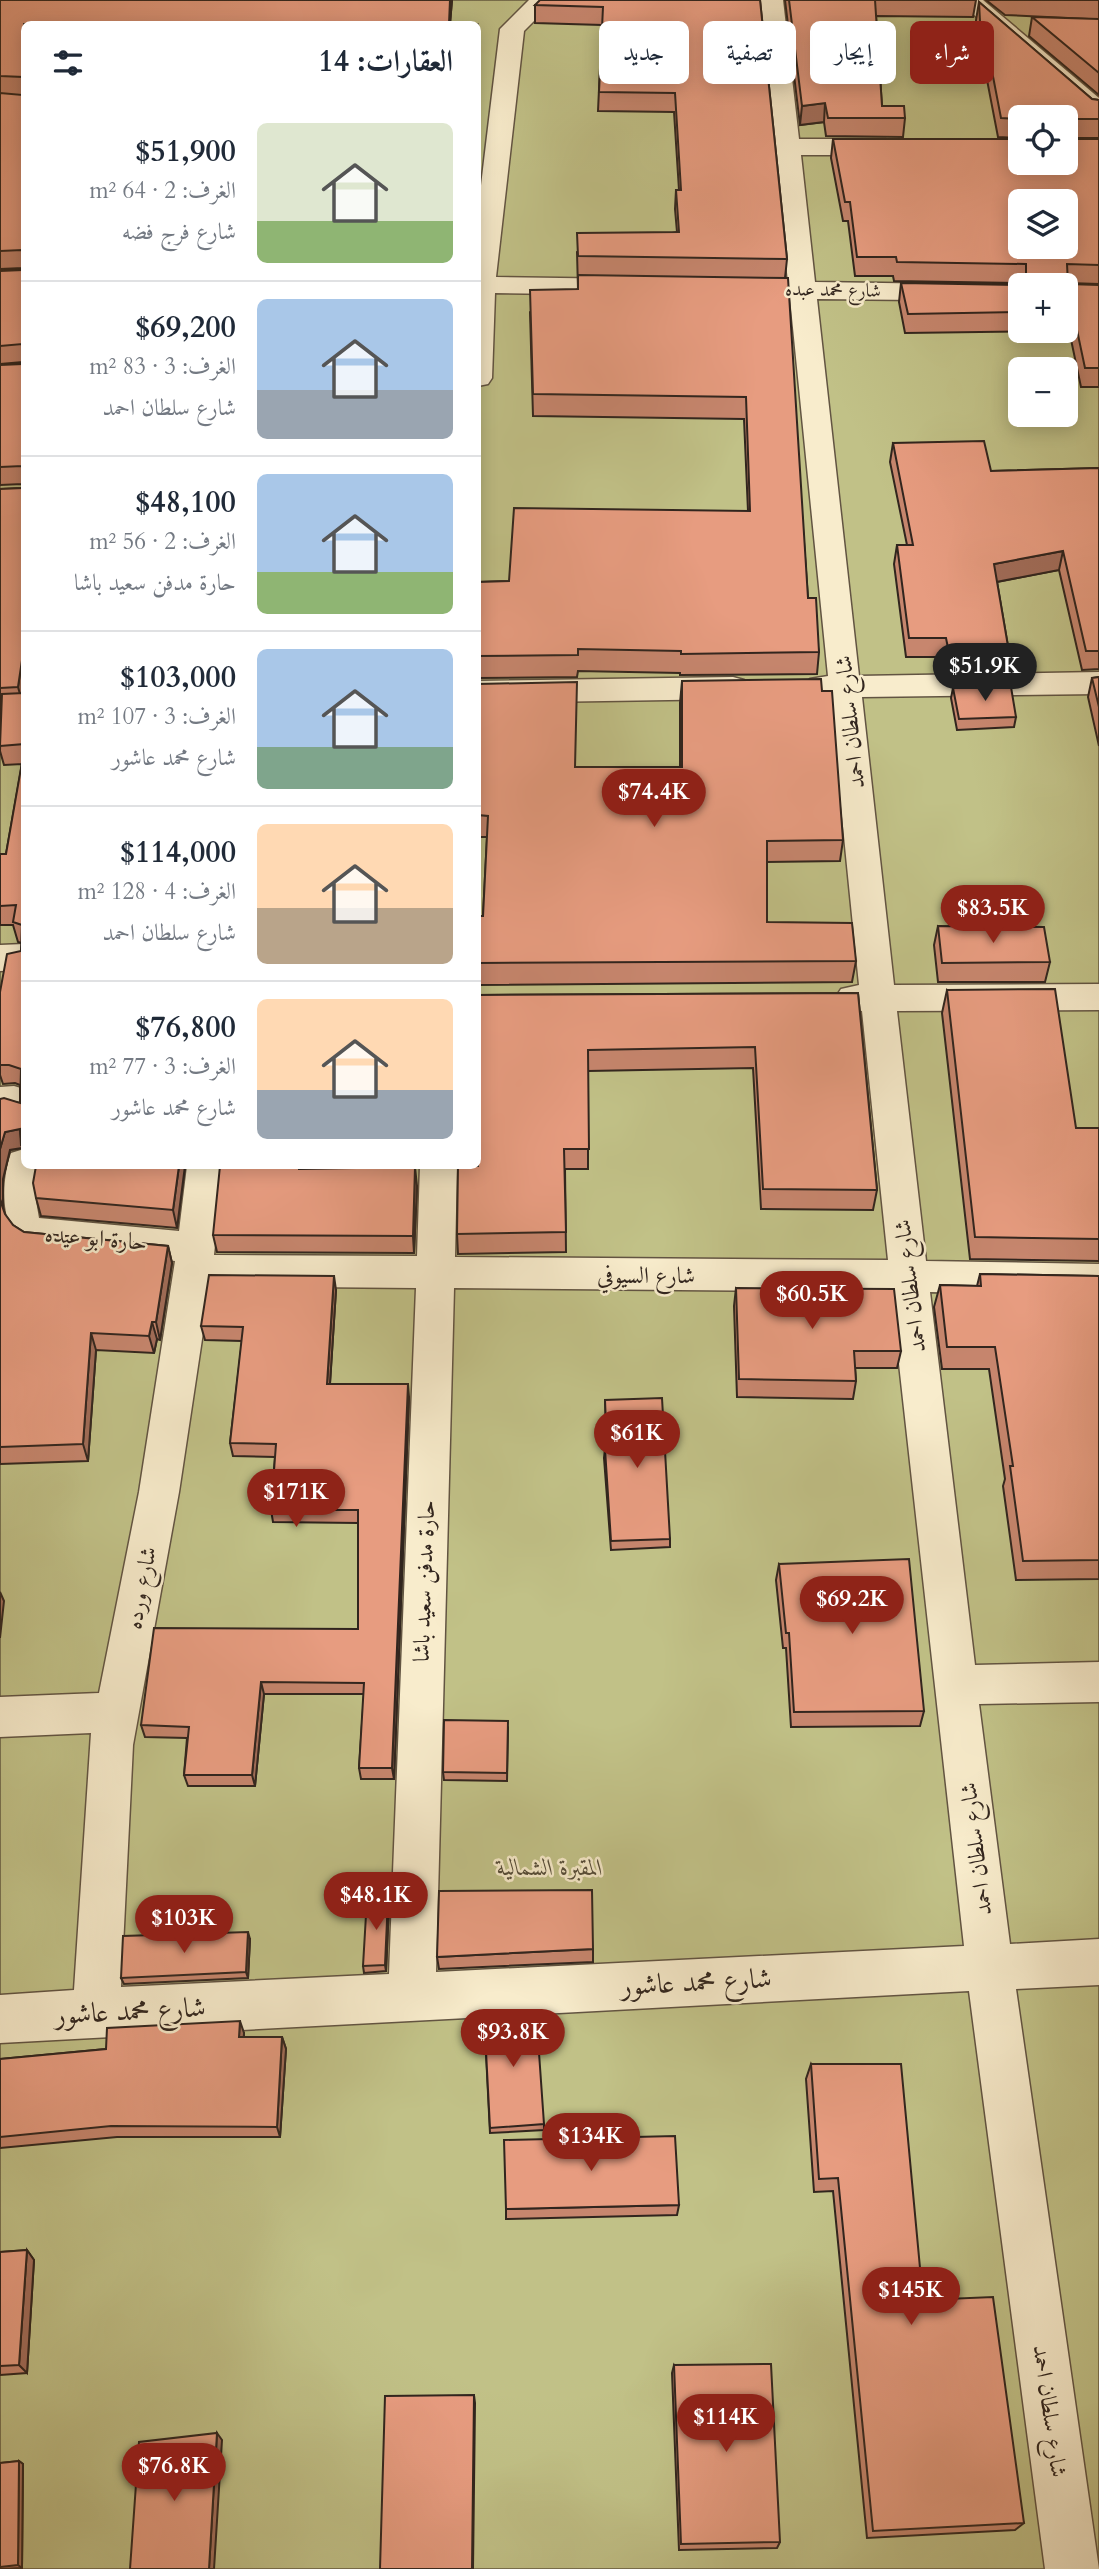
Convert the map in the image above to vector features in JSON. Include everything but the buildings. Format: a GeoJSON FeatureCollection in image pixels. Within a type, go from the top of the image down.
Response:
{"type":"FeatureCollection","features":[{"type":"Feature","properties":{"kind":"street"},"geometry":{"type":"LineString","coordinates":[[481,277],[512,29],[543,0]]}},
{"type":"Feature","properties":{"kind":"street","name":"شارع سلطان احمد"},"geometry":{"type":"LineString","coordinates":[[771,0],[878,998],[990,1968],[1072,2569]]}},
{"type":"Feature","properties":{"kind":"street"},"geometry":{"type":"LineString","coordinates":[[969,0],[1099,111]]}},
{"type":"Feature","properties":{"kind":"street"},"geometry":{"type":"LineString","coordinates":[[998,25],[1036,26]]}},
{"type":"Feature","properties":{"kind":"street"},"geometry":{"type":"LineString","coordinates":[[787,147],[910,148]]}},
{"type":"Feature","properties":{"kind":"street"},"geometry":{"type":"LineString","coordinates":[[481,285],[649,288]]}},
{"type":"Feature","properties":{"kind":"street","name":"شارع محمد عبده"},"geometry":{"type":"LineString","coordinates":[[747,289],[1008,293]]}},
{"type":"Feature","properties":{"kind":"street"},"geometry":{"type":"LineString","coordinates":[[481,692],[1099,683]]}},
{"type":"Feature","properties":{"kind":"street"},"geometry":{"type":"LineString","coordinates":[[0,958],[21,957]]}},
{"type":"Feature","properties":{"kind":"street"},"geometry":{"type":"LineString","coordinates":[[823,999],[1099,997]]}},
{"type":"Feature","properties":{"kind":"street"},"geometry":{"type":"LineString","coordinates":[[0,1101],[14,1100],[21,1104]]}},
{"type":"Feature","properties":{"kind":"street","name":"حارة ابو عيده"},"geometry":{"type":"LineString","coordinates":[[23,1169],[16,1214],[20,1225],[30,1232],[195,1259]]}},
{"type":"Feature","properties":{"kind":"street","name":"شارع ورده"},"geometry":{"type":"LineString","coordinates":[[96,2012],[111,1745],[159,1492],[195,1259],[205,1169]]}},
{"type":"Feature","properties":{"kind":"street","name":"حارة مدفن سعيد باشا"},"geometry":{"type":"LineString","coordinates":[[412,1996],[439,1169]]}},
{"type":"Feature","properties":{"kind":"street","name":"شارع السيوفي"},"geometry":{"type":"LineString","coordinates":[[195,1259],[434,1274],[909,1276],[1099,1280]]}},
{"type":"Feature","properties":{"kind":"street"},"geometry":{"type":"LineString","coordinates":[[957,1685],[1099,1682]]}},
{"type":"Feature","properties":{"kind":"street"},"geometry":{"type":"LineString","coordinates":[[0,1717],[118,1712]]}},
{"type":"Feature","properties":{"kind":"street","name":"شارع محمد عاشور"},"geometry":{"type":"LineString","coordinates":[[0,2019],[1099,1962]]}},
{"type":"Feature","properties":{"kind":"green space","name":"المقبرة الشمالية"},"geometry":{"type":"Polygon","coordinates":[[[0,0],[1099,0],[1099,2569],[0,2569],[0,0]]]}}]}
